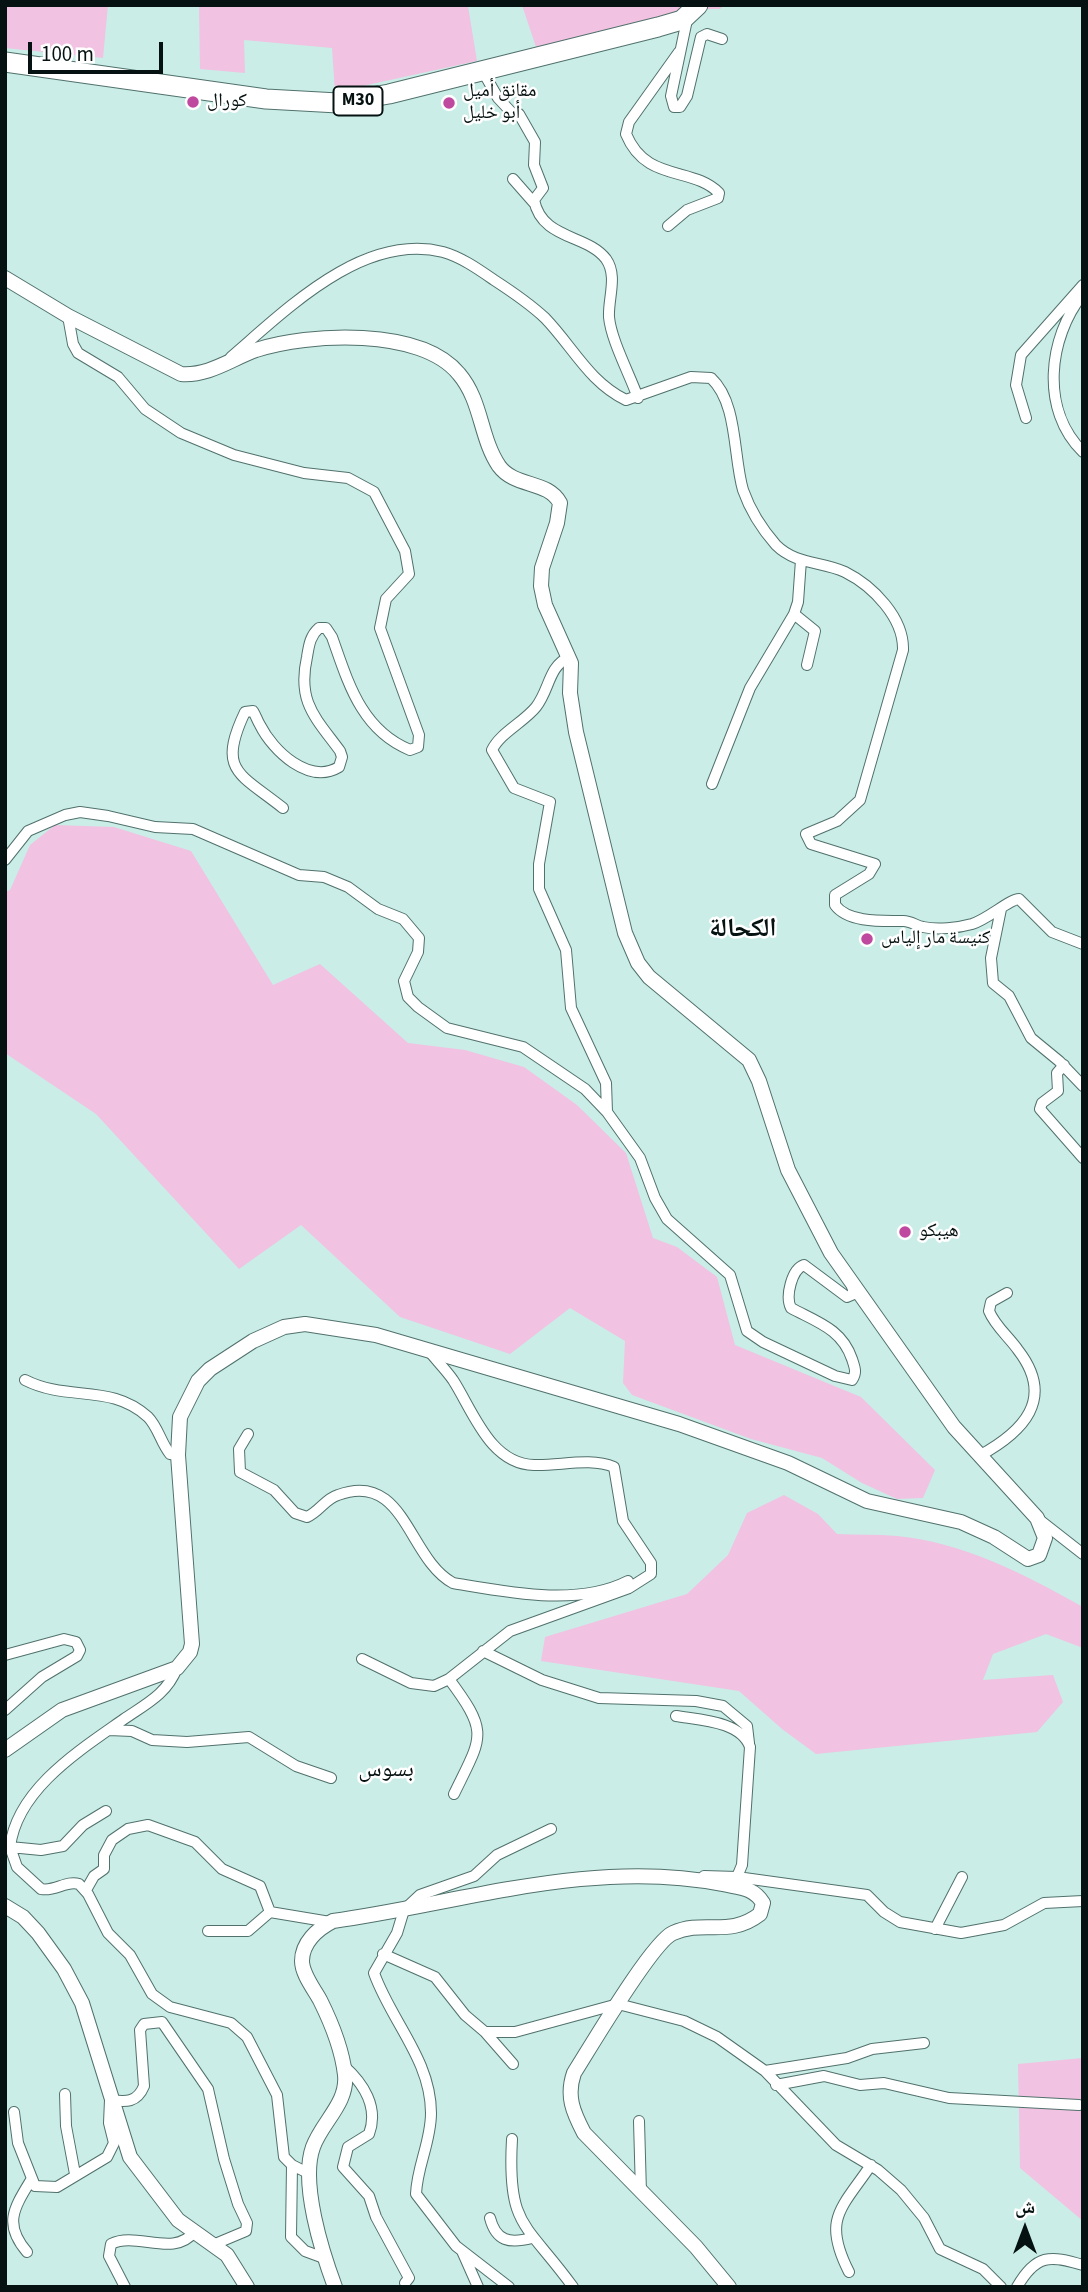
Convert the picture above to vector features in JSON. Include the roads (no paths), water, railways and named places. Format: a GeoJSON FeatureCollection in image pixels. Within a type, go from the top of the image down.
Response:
{"type":"FeatureCollection","features":[{"type":"Feature","properties":{"kind":"highway","name":"M30"},"geometry":{"type":"LineString","coordinates":[[5,53],[271,88],[358,89],[444,73],[657,20],[691,8]]}},
{"type":"Feature","properties":{"kind":"highway","name":"M30"},"geometry":{"type":"LineString","coordinates":[[5,61],[243,96],[312,103],[359,101],[671,23],[691,8]]}},
{"type":"Feature","properties":{"kind":"main road"},"geometry":{"type":"LineString","coordinates":[[5,278],[68,316],[181,374],[201,374],[256,350],[282,344],[354,337],[417,348],[448,363],[472,392],[493,455],[505,474],[520,482],[550,491],[560,503],[558,523],[542,568],[541,586],[550,616],[569,657],[576,732],[629,944],[649,976],[749,1060],[759,1081],[778,1146],[798,1194],[849,1280],[954,1427],[1037,1518],[1044,1530],[1044,1548],[1039,1555],[1028,1559],[994,1537],[961,1522],[867,1501],[788,1463],[680,1424],[376,1335],[305,1324],[284,1327],[230,1355],[198,1381],[180,1417],[178,1455],[192,1644],[190,1652],[177,1668],[62,1710],[5,1750]]}},
{"type":"Feature","properties":{"kind":"main road"},"geometry":{"type":"LineString","coordinates":[[335,2287],[315,2224],[310,2174],[313,2147],[345,2090],[344,2066],[335,2032],[302,1962],[310,1939],[333,1921],[404,1910],[505,1889],[629,1876],[684,1876],[754,1891],[763,1903],[760,1914],[739,1927],[700,1928],[671,1933],[661,1942],[574,2073],[570,2100],[584,2133],[696,2247],[729,2287]]}},
{"type":"Feature","properties":{"kind":"main road"},"geometry":{"type":"LineString","coordinates":[[5,1906],[23,1916],[64,1969],[89,2019],[110,2100],[130,2157],[178,2220],[227,2255],[247,2287]]}},
{"type":"Feature","properties":{"kind":"street"},"geometry":{"type":"LineString","coordinates":[[691,8],[679,52],[671,96],[672,105],[677,108],[687,96],[701,37],[707,34],[722,38]]}},
{"type":"Feature","properties":{"kind":"street"},"geometry":{"type":"LineString","coordinates":[[668,226],[687,211],[718,198],[719,193],[651,164],[636,151],[626,134],[629,122],[679,52]]}},
{"type":"Feature","properties":{"kind":"street"},"geometry":{"type":"LineString","coordinates":[[482,70],[498,98],[513,114],[519,114],[533,136],[534,165],[543,188],[536,196],[535,204]]}},
{"type":"Feature","properties":{"kind":"street"},"geometry":{"type":"LineString","coordinates":[[513,179],[557,232],[592,248],[607,261],[612,275],[610,320],[638,398]]}},
{"type":"Feature","properties":{"kind":"street"},"geometry":{"type":"LineString","coordinates":[[221,365],[315,288],[351,266],[402,251],[425,250],[450,255],[500,284],[542,316],[605,389],[626,400],[697,376],[707,376],[717,384],[726,404],[743,489],[750,507],[777,545],[801,560],[843,571],[857,580],[889,611],[903,635],[903,650],[860,800],[837,821],[806,834],[811,844],[875,864],[873,872],[835,895],[835,905],[848,915],[884,922],[905,920],[930,928],[970,925],[1001,909],[1010,900],[1019,899],[1052,932],[1083,944]]}},
{"type":"Feature","properties":{"kind":"street"},"geometry":{"type":"LineString","coordinates":[[1026,418],[1016,385],[1021,355],[1083,285]]}},
{"type":"Feature","properties":{"kind":"street"},"geometry":{"type":"LineString","coordinates":[[1083,294],[1060,334],[1054,367],[1056,398],[1064,424],[1068,435],[1083,452]]}},
{"type":"Feature","properties":{"kind":"street"},"geometry":{"type":"LineString","coordinates":[[68,316],[73,344],[78,353],[118,377],[145,409],[158,419],[205,445],[234,455],[304,473],[355,480],[374,492],[405,551],[409,574],[386,599],[380,628],[419,735],[418,747],[410,750],[402,747],[368,719],[357,704],[332,637],[326,628],[319,628],[311,638],[302,686],[306,703],[340,751],[342,757],[339,767],[315,772],[294,763],[272,743],[253,711],[246,712],[232,747],[232,759],[237,771],[283,808]]}},
{"type":"Feature","properties":{"kind":"street"},"geometry":{"type":"LineString","coordinates":[[712,783],[750,688],[794,614],[798,601],[801,560]]}},
{"type":"Feature","properties":{"kind":"street"},"geometry":{"type":"LineString","coordinates":[[794,614],[816,631],[807,665]]}},
{"type":"Feature","properties":{"kind":"street"},"geometry":{"type":"LineString","coordinates":[[569,657],[555,667],[534,709],[498,740],[492,750],[511,785],[550,802],[539,864],[539,889],[566,950],[571,1008],[606,1083],[607,1112]]}},
{"type":"Feature","properties":{"kind":"street"},"geometry":{"type":"LineString","coordinates":[[5,860],[28,831],[65,815],[80,812],[155,827],[193,829],[299,875],[324,877],[348,887],[378,909],[404,919],[416,932],[419,938],[418,952],[404,981],[405,989],[427,1015],[447,1028],[530,1051],[585,1089],[607,1112],[640,1158],[655,1198],[667,1219],[730,1275],[743,1323],[753,1336],[835,1376],[852,1380],[856,1371],[839,1334],[790,1308],[787,1300],[799,1266],[814,1269],[851,1297],[855,1294],[849,1280]]}},
{"type":"Feature","properties":{"kind":"street"},"geometry":{"type":"LineString","coordinates":[[1001,909],[991,958],[993,984],[1009,996],[1031,1038],[1064,1065],[1083,1086]]}},
{"type":"Feature","properties":{"kind":"street"},"geometry":{"type":"LineString","coordinates":[[1064,1065],[1057,1073],[1058,1091],[1042,1103],[1040,1109],[1083,1158]]}},
{"type":"Feature","properties":{"kind":"street"},"geometry":{"type":"LineString","coordinates":[[979,1456],[1005,1442],[1030,1414],[1035,1401],[1034,1386],[1026,1362],[989,1311],[991,1302],[1007,1293]]}},
{"type":"Feature","properties":{"kind":"street"},"geometry":{"type":"LineString","coordinates":[[362,1659],[422,1687],[434,1686],[449,1679],[510,1630],[629,1588],[651,1574],[652,1567],[623,1521],[614,1467],[584,1462],[530,1465],[514,1461],[496,1449],[452,1379],[429,1351]]}},
{"type":"Feature","properties":{"kind":"street"},"geometry":{"type":"LineString","coordinates":[[25,1380],[63,1393],[117,1397],[150,1419],[164,1447],[170,1454],[178,1455]]}},
{"type":"Feature","properties":{"kind":"street"},"geometry":{"type":"LineString","coordinates":[[248,1434],[241,1443],[237,1458],[244,1476],[274,1490],[287,1507],[307,1517],[339,1494],[372,1492],[392,1503],[429,1563],[441,1577],[453,1583],[528,1594],[579,1594],[625,1583],[652,1567]]}},
{"type":"Feature","properties":{"kind":"street"},"geometry":{"type":"LineString","coordinates":[[1037,1518],[1083,1554]]}},
{"type":"Feature","properties":{"kind":"street"},"geometry":{"type":"LineString","coordinates":[[5,1655],[64,1639],[76,1642],[80,1650],[77,1656],[41,1677],[5,1710]]}},
{"type":"Feature","properties":{"kind":"street"},"geometry":{"type":"LineString","coordinates":[[482,1651],[542,1679],[598,1698],[696,1701],[723,1706],[747,1726],[749,1743],[744,1859],[737,1877]]}},
{"type":"Feature","properties":{"kind":"street"},"geometry":{"type":"LineString","coordinates":[[177,1668],[170,1685],[109,1730],[35,1792],[12,1832],[10,1847],[17,1867],[38,1887],[48,1890],[75,1883],[86,1890],[108,1933],[130,1955],[152,1994],[170,2007],[232,2023],[247,2037],[277,2095],[281,2147],[292,2165],[310,2174]]}},
{"type":"Feature","properties":{"kind":"street"},"geometry":{"type":"LineString","coordinates":[[449,1679],[475,1714],[479,1737],[454,1794]]}},
{"type":"Feature","properties":{"kind":"street"},"geometry":{"type":"LineString","coordinates":[[676,1716],[719,1724],[742,1735],[749,1743]]}},
{"type":"Feature","properties":{"kind":"street"},"geometry":{"type":"LineString","coordinates":[[109,1730],[131,1731],[152,1740],[187,1742],[218,1737],[249,1737],[296,1766],[331,1779]]}},
{"type":"Feature","properties":{"kind":"street"},"geometry":{"type":"LineString","coordinates":[[10,1847],[41,1850],[63,1846],[83,1825],[106,1811]]}},
{"type":"Feature","properties":{"kind":"street"},"geometry":{"type":"LineString","coordinates":[[86,1890],[94,1876],[104,1869],[104,1855],[112,1840],[128,1829],[148,1825],[195,1842],[222,1869],[260,1886],[270,1912]]}},
{"type":"Feature","properties":{"kind":"street"},"geometry":{"type":"LineString","coordinates":[[509,2287],[446,2235],[416,2193],[430,2139],[430,2099],[421,2065],[375,1976],[375,1969],[397,1933],[404,1910],[420,1895],[474,1876],[497,1855],[551,1829]]}},
{"type":"Feature","properties":{"kind":"street"},"geometry":{"type":"LineString","coordinates":[[684,1876],[737,1877],[867,1895],[890,1917],[961,1933],[988,1930],[1044,1903],[1083,1901]]}},
{"type":"Feature","properties":{"kind":"street"},"geometry":{"type":"LineString","coordinates":[[935,1929],[962,1877]]}},
{"type":"Feature","properties":{"kind":"street"},"geometry":{"type":"LineString","coordinates":[[270,1912],[326,1923],[333,1921]]}},
{"type":"Feature","properties":{"kind":"street"},"geometry":{"type":"LineString","coordinates":[[208,1931],[248,1931],[270,1912]]}},
{"type":"Feature","properties":{"kind":"street"},"geometry":{"type":"LineString","coordinates":[[383,1954],[435,1977],[465,2015],[485,2032],[513,2064]]}},
{"type":"Feature","properties":{"kind":"street"},"geometry":{"type":"LineString","coordinates":[[485,2032],[515,2032],[618,2004],[684,2021],[717,2038],[765,2071],[836,2145],[871,2165],[901,2190],[920,2213],[940,2249],[984,2269],[1001,2287]]}},
{"type":"Feature","properties":{"kind":"street"},"geometry":{"type":"LineString","coordinates":[[14,2112],[18,2143],[35,2186],[50,2189],[107,2157],[113,2150],[114,2143],[109,2123],[110,2100],[128,2102],[141,2094],[144,2087],[140,2029],[144,2024],[162,2022],[208,2089],[238,2204],[248,2227],[241,2236],[215,2244]]}},
{"type":"Feature","properties":{"kind":"street"},"geometry":{"type":"LineString","coordinates":[[765,2071],[847,2059],[872,2049],[924,2043]]}},
{"type":"Feature","properties":{"kind":"street"},"geometry":{"type":"LineString","coordinates":[[344,2066],[364,2086],[371,2112],[369,2134],[348,2147],[343,2167],[369,2196],[376,2217],[409,2278],[405,2283]]}},
{"type":"Feature","properties":{"kind":"street"},"geometry":{"type":"LineString","coordinates":[[776,2085],[824,2076],[860,2085],[884,2083],[949,2098],[1079,2105]]}},
{"type":"Feature","properties":{"kind":"street"},"geometry":{"type":"LineString","coordinates":[[65,2094],[66,2126],[75,2174]]}},
{"type":"Feature","properties":{"kind":"street"},"geometry":{"type":"LineString","coordinates":[[639,2121],[641,2193]]}},
{"type":"Feature","properties":{"kind":"street"},"geometry":{"type":"LineString","coordinates":[[512,2139],[510,2173],[513,2202],[532,2238],[573,2287]]}},
{"type":"Feature","properties":{"kind":"street"},"geometry":{"type":"LineString","coordinates":[[292,2165],[291,2237],[305,2251],[324,2258]]}},
{"type":"Feature","properties":{"kind":"street"},"geometry":{"type":"LineString","coordinates":[[849,2272],[835,2242],[836,2217],[871,2165]]}},
{"type":"Feature","properties":{"kind":"street"},"geometry":{"type":"LineString","coordinates":[[27,2252],[12,2228],[16,2207],[31,2180]]}},
{"type":"Feature","properties":{"kind":"street"},"geometry":{"type":"LineString","coordinates":[[489,2218],[493,2232],[499,2238],[512,2241],[532,2238]]}},
{"type":"Feature","properties":{"kind":"street"},"geometry":{"type":"LineString","coordinates":[[125,2287],[109,2256],[111,2245],[118,2241],[177,2243],[188,2240],[194,2232]]}},
{"type":"Feature","properties":{"kind":"street"},"geometry":{"type":"LineString","coordinates":[[462,2250],[478,2287]]}},
{"type":"Feature","properties":{"kind":"street"},"geometry":{"type":"LineString","coordinates":[[1017,2287],[1032,2266],[1043,2259],[1052,2257],[1083,2265]]}},
{"type":"Feature","properties":{"kind":"place","name":"كورال"},"geometry":{"type":"Point","coordinates":[193,102]}},
{"type":"Feature","properties":{"kind":"place","name":"مقانق أميل أبو خليل"},"geometry":{"type":"Point","coordinates":[449,103]}},
{"type":"Feature","properties":{"kind":"place","name":"كنيسة مار إلياس"},"geometry":{"type":"Point","coordinates":[867,939]}},
{"type":"Feature","properties":{"kind":"place","name":"هيبكو"},"geometry":{"type":"Point","coordinates":[905,1232]}},
{"type":"Feature","properties":{"kind":"district","name":"الكحالة"},"geometry":{"type":"Point","coordinates":[743,930]}},
{"type":"Feature","properties":{"kind":"district","name":"بسوس"},"geometry":{"type":"Point","coordinates":[386,1771]}}]}
